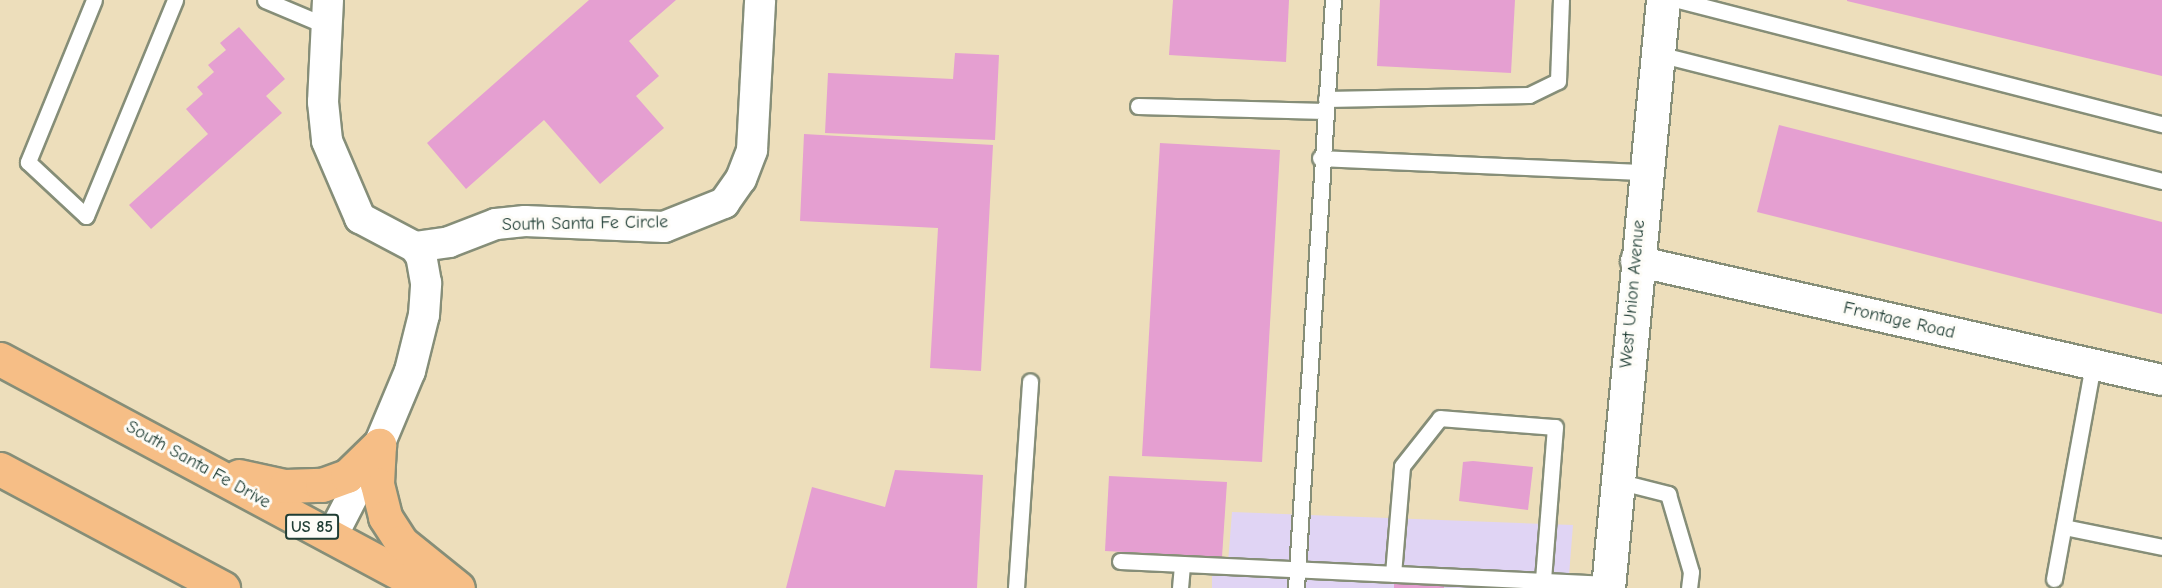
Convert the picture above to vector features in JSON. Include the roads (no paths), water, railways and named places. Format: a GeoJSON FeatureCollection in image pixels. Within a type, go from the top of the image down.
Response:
{"type":"FeatureCollection","features":[{"type":"Feature","properties":{"kind":"highway","name":"South Santa Fe Drive"},"geometry":{"type":"LineString","coordinates":[[0,359],[427,588]]}},
{"type":"Feature","properties":{"kind":"highway"},"geometry":{"type":"LineString","coordinates":[[196,465],[257,481],[306,487],[347,476],[379,445]]}},
{"type":"Feature","properties":{"kind":"highway"},"geometry":{"type":"LineString","coordinates":[[379,445],[377,484],[385,517],[401,542],[458,588]]}},
{"type":"Feature","properties":{"kind":"highway"},"geometry":{"type":"LineString","coordinates":[[0,469],[223,588]]}},
{"type":"Feature","properties":{"kind":"street","name":"South Santa Fe Circle"},"geometry":{"type":"LineString","coordinates":[[415,246],[449,242],[496,224],[525,221],[664,227],[724,203],[741,179],[752,150],[760,0]]}},
{"type":"Feature","properties":{"kind":"street","name":"West Union Avenue"},"geometry":{"type":"LineString","coordinates":[[1608,586],[1636,261],[1663,0]]}},
{"type":"Feature","properties":{"kind":"street"},"geometry":{"type":"LineString","coordinates":[[327,13],[323,102],[327,141],[360,218],[415,246],[421,255],[426,283],[424,315],[410,371],[379,445],[331,538]]}},
{"type":"Feature","properties":{"kind":"street","name":"Frontage Road"},"geometry":{"type":"LineString","coordinates":[[1636,261],[2162,380]]}},
{"type":"Feature","properties":{"kind":"lane"},"geometry":{"type":"LineString","coordinates":[[94,0],[28,162],[86,216],[175,0]]}},
{"type":"Feature","properties":{"kind":"lane"},"geometry":{"type":"LineString","coordinates":[[265,0],[327,13]]}},
{"type":"Feature","properties":{"kind":"lane"},"geometry":{"type":"LineString","coordinates":[[1296,588],[1320,158],[1326,105],[1332,0]]}},
{"type":"Feature","properties":{"kind":"lane"},"geometry":{"type":"LineString","coordinates":[[1138,106],[1326,105],[1529,95],[1558,81],[1562,0]]}},
{"type":"Feature","properties":{"kind":"lane"},"geometry":{"type":"LineString","coordinates":[[1678,0],[2162,124]]}},
{"type":"Feature","properties":{"kind":"lane"},"geometry":{"type":"LineString","coordinates":[[1658,54],[2162,181]]}},
{"type":"Feature","properties":{"kind":"lane"},"geometry":{"type":"LineString","coordinates":[[1320,158],[1645,172]]}},
{"type":"Feature","properties":{"kind":"lane"},"geometry":{"type":"LineString","coordinates":[[2054,579],[2093,365]]}},
{"type":"Feature","properties":{"kind":"lane"},"geometry":{"type":"LineString","coordinates":[[1016,588],[1030,381]]}},
{"type":"Feature","properties":{"kind":"lane"},"geometry":{"type":"LineString","coordinates":[[1393,574],[1402,466],[1440,418],[1555,427],[1543,580]]}},
{"type":"Feature","properties":{"kind":"lane"},"geometry":{"type":"LineString","coordinates":[[1617,481],[1668,494],[1691,572],[1689,588]]}},
{"type":"Feature","properties":{"kind":"lane"},"geometry":{"type":"LineString","coordinates":[[2064,527],[2162,547]]}},
{"type":"Feature","properties":{"kind":"lane"},"geometry":{"type":"LineString","coordinates":[[1120,561],[1393,574],[1495,583],[1543,580],[1608,586]]}},
{"type":"Feature","properties":{"kind":"lane"},"geometry":{"type":"LineString","coordinates":[[1180,588],[1182,564]]}}]}
